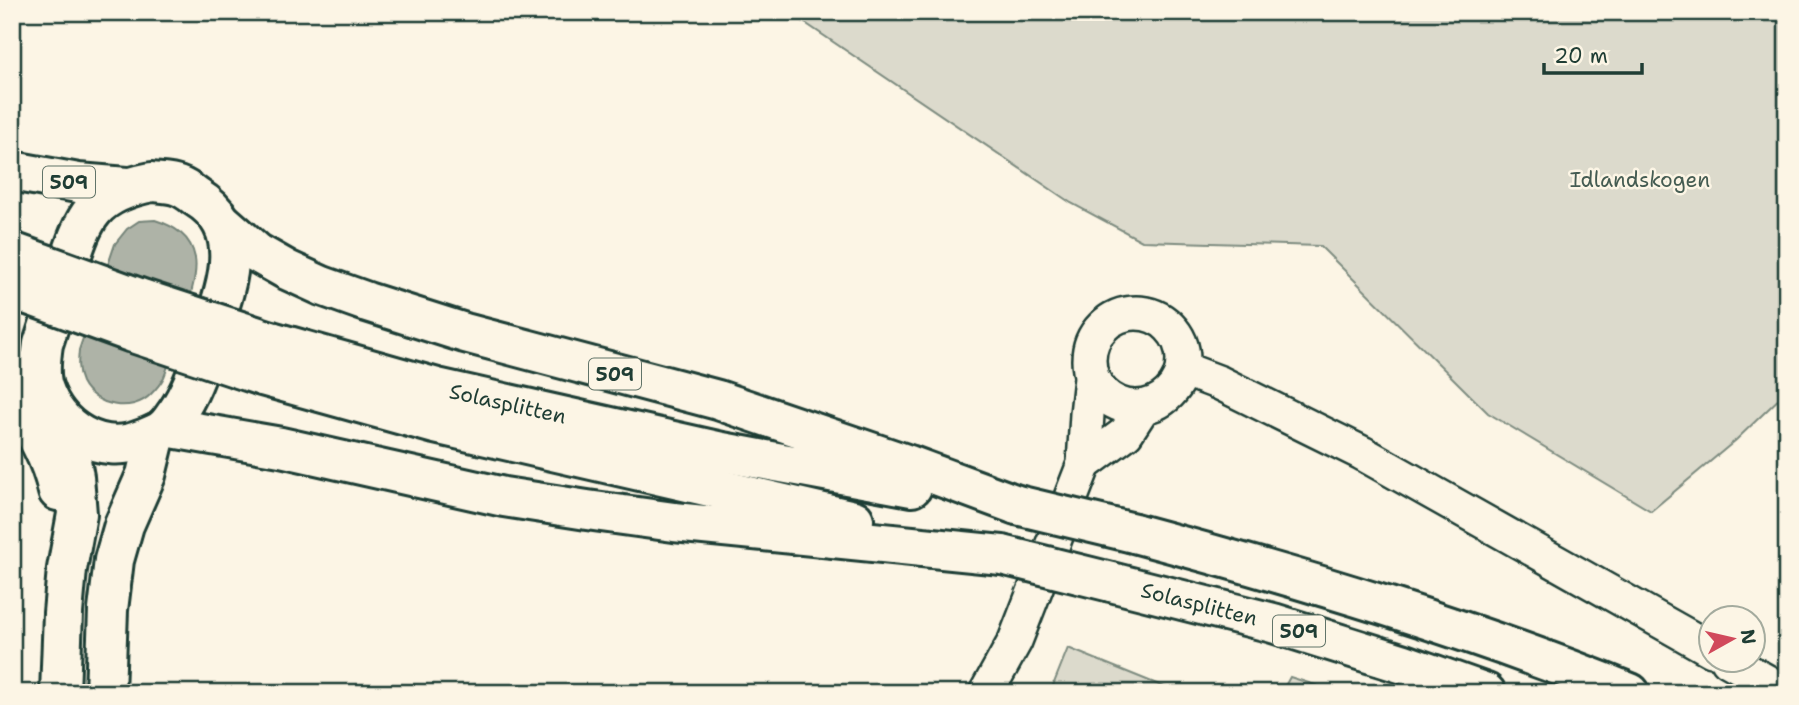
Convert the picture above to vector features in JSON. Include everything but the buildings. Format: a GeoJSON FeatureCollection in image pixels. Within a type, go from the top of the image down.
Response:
{"type":"FeatureCollection","features":[{"type":"Feature","properties":{"kind":"main road","name":"509"},"geometry":{"type":"LineString","coordinates":[[12,171],[78,183],[127,187]]}},
{"type":"Feature","properties":{"kind":"main road"},"geometry":{"type":"LineString","coordinates":[[41,408],[43,344],[80,229],[91,212],[106,198],[127,187],[152,182],[179,186],[206,203],[224,224],[230,247],[226,284],[193,385],[161,431],[146,475],[124,525],[114,560],[108,610],[105,693]]}},
{"type":"Feature","properties":{"kind":"main road","name":"509"},"geometry":{"type":"LineString","coordinates":[[224,224],[257,253],[287,270],[355,298],[465,333],[718,400],[1017,505],[1134,533],[1292,576],[1406,612],[1630,693]]}},
{"type":"Feature","properties":{"kind":"main road","name":"Solasplitten"},"geometry":{"type":"LineString","coordinates":[[12,252],[142,299],[266,358],[435,424],[1002,555],[1273,623],[1486,693]]}},
{"type":"Feature","properties":{"kind":"main road","name":"Solasplitten"},"geometry":{"type":"LineString","coordinates":[[12,289],[133,333],[437,388],[722,452],[1017,505]]}},
{"type":"Feature","properties":{"kind":"main road"},"geometry":{"type":"LineString","coordinates":[[12,368],[41,408],[74,477],[77,514],[67,569],[60,693]]}},
{"type":"Feature","properties":{"kind":"main road"},"geometry":{"type":"LineString","coordinates":[[41,408],[88,439],[114,446],[135,442],[161,431]]}},
{"type":"Feature","properties":{"kind":"main road"},"geometry":{"type":"LineString","coordinates":[[41,408],[25,415],[45,452],[57,488],[67,569]]}},
{"type":"Feature","properties":{"kind":"main road","name":"509"},"geometry":{"type":"LineString","coordinates":[[161,431],[220,435],[281,446],[504,497],[587,510],[674,522],[1002,555]]}},
{"type":"Feature","properties":{"kind":"street"},"geometry":{"type":"LineString","coordinates":[[986,693],[1015,641],[1084,464],[1091,378],[1088,361],[1091,344],[1099,329],[1113,318],[1130,313],[1144,313],[1169,326],[1178,338],[1183,369],[1169,394],[1157,403],[1130,408],[1118,404],[1107,398],[1091,378]]}},
{"type":"Feature","properties":{"kind":"street"},"geometry":{"type":"LineString","coordinates":[[1183,369],[1231,388],[1362,453],[1698,642]]}},
{"type":"Feature","properties":{"kind":"street"},"geometry":{"type":"LineString","coordinates":[[1084,464],[1126,433],[1143,407]]}},
{"type":"Feature","properties":{"kind":"street"},"geometry":{"type":"LineString","coordinates":[[1753,674],[1787,693]]}},
{"type":"Feature","properties":{"kind":"green space","name":"Idlandskogen"},"geometry":{"type":"Polygon","coordinates":[[[789,12],[1787,12],[1787,391],[1736,440],[1651,511],[1488,413],[1320,246],[1142,241],[1071,203],[789,12]]]}},
{"type":"Feature","properties":{"kind":"green space"},"geometry":{"type":"Polygon","coordinates":[[[1068,648],[1179,693],[1050,693],[1068,648]]]}},
{"type":"Feature","properties":{"kind":"green space"},"geometry":{"type":"Polygon","coordinates":[[[1290,677],[1340,693],[1281,693],[1290,677]]]}},
{"type":"Feature","properties":{"kind":"shaded area"},"geometry":{"type":"Polygon","coordinates":[[[155,220],[175,229],[190,244],[196,267],[192,288],[161,382],[151,394],[134,404],[104,402],[95,397],[82,382],[78,362],[79,350],[115,244],[127,229],[139,221],[155,220]]]}}]}
